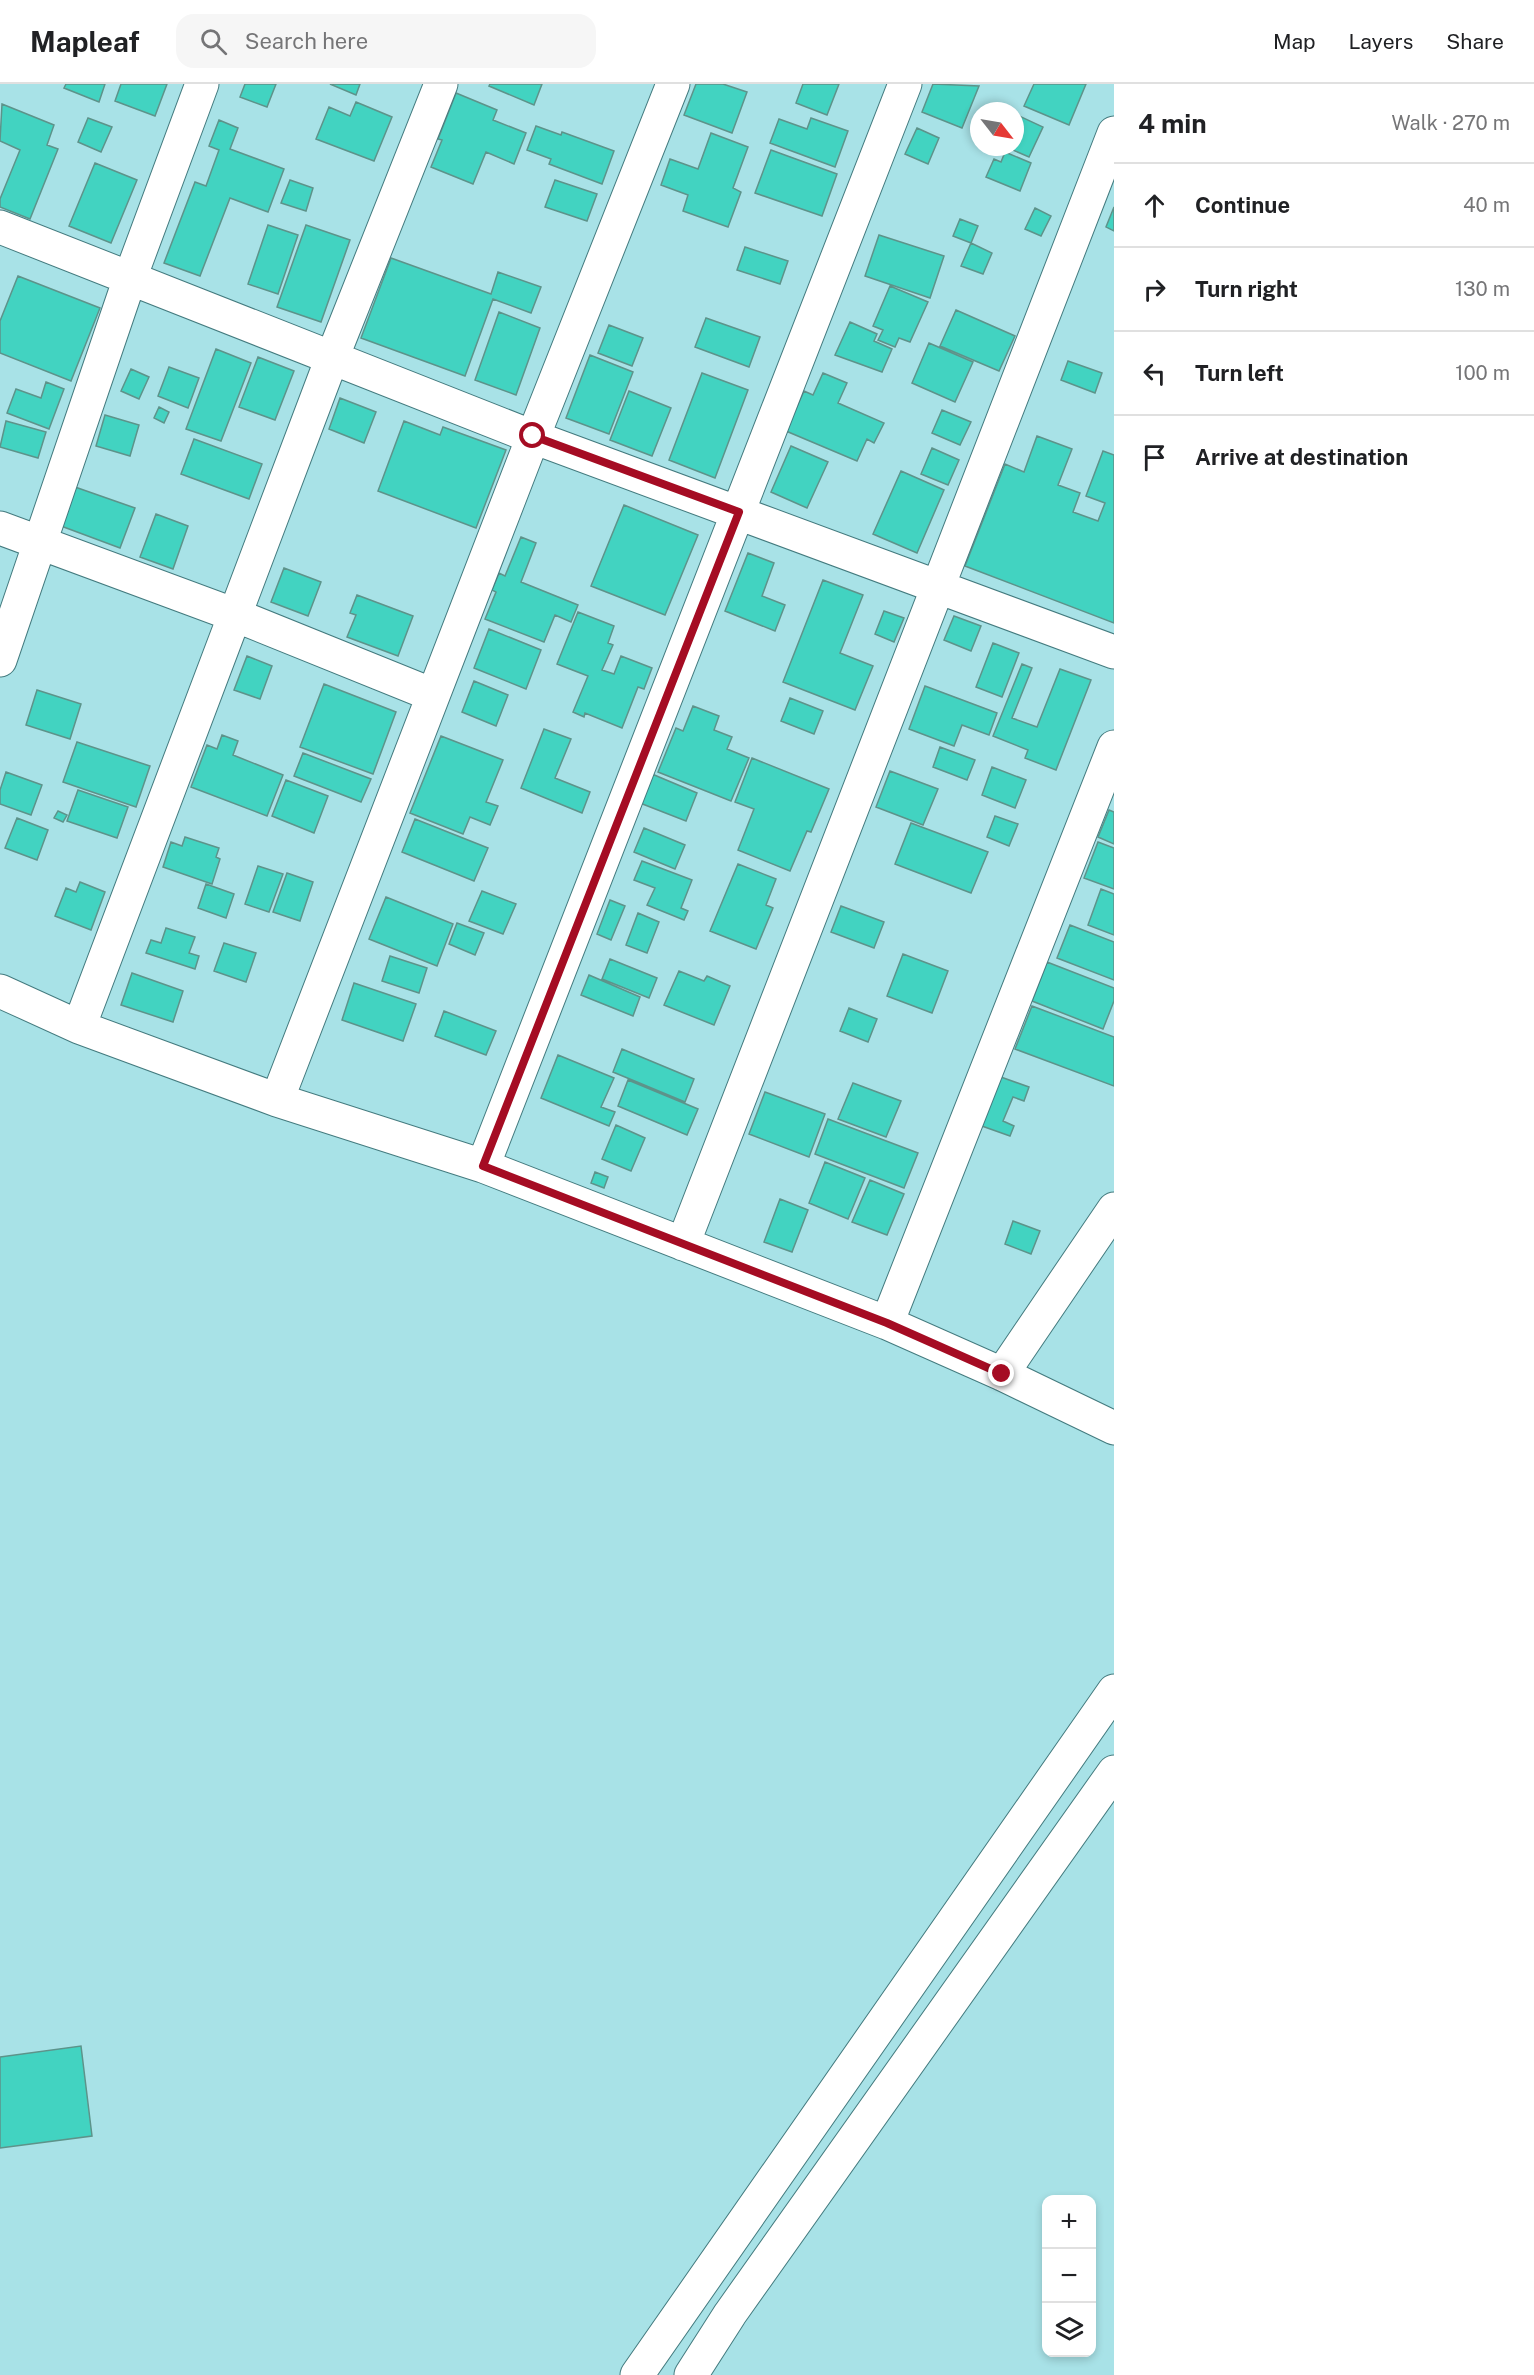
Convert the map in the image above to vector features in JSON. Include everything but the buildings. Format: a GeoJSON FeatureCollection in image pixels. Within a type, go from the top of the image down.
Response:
{"type":"FeatureCollection","features":[{"type":"Feature","properties":{"kind":"street"},"geometry":{"type":"LineString","coordinates":[[0,660],[130,278],[202,84]]}},
{"type":"Feature","properties":{"kind":"street"},"geometry":{"type":"LineString","coordinates":[[79,1027],[332,358],[441,84]]}},
{"type":"Feature","properties":{"kind":"street"},"geometry":{"type":"LineString","coordinates":[[277,1100],[533,436],[674,84]]}},
{"type":"Feature","properties":{"kind":"street"},"geometry":{"type":"LineString","coordinates":[[483,1166],[905,84]]}},
{"type":"Feature","properties":{"kind":"street"},"geometry":{"type":"LineString","coordinates":[[683,1244],[1114,133]]}},
{"type":"Feature","properties":{"kind":"street"},"geometry":{"type":"LineString","coordinates":[[0,227],[533,436],[1114,652]]}},
{"type":"Feature","properties":{"kind":"street"},"geometry":{"type":"LineString","coordinates":[[0,528],[235,615],[433,695]]}},
{"type":"Feature","properties":{"kind":"street"},"geometry":{"type":"LineString","coordinates":[[887,1323],[1114,747]]}},
{"type":"Feature","properties":{"kind":"street"},"geometry":{"type":"LineString","coordinates":[[0,991],[79,1027],[277,1100],[483,1166],[887,1323],[1002,1374],[1114,1428]]}},
{"type":"Feature","properties":{"kind":"street"},"geometry":{"type":"LineString","coordinates":[[1002,1374],[1114,1209]]}},
{"type":"Feature","properties":{"kind":"street"},"geometry":{"type":"LineString","coordinates":[[637,2375],[1114,1691]]}},
{"type":"Feature","properties":{"kind":"street"},"geometry":{"type":"LineString","coordinates":[[691,2375],[730,2314],[1114,1772]]}},
{"type":"Feature","properties":{"kind":"route"},"geometry":{"type":"LineString","coordinates":[[533,436],[739,512],[483,1166],[887,1323],[1002,1374]]}}]}
